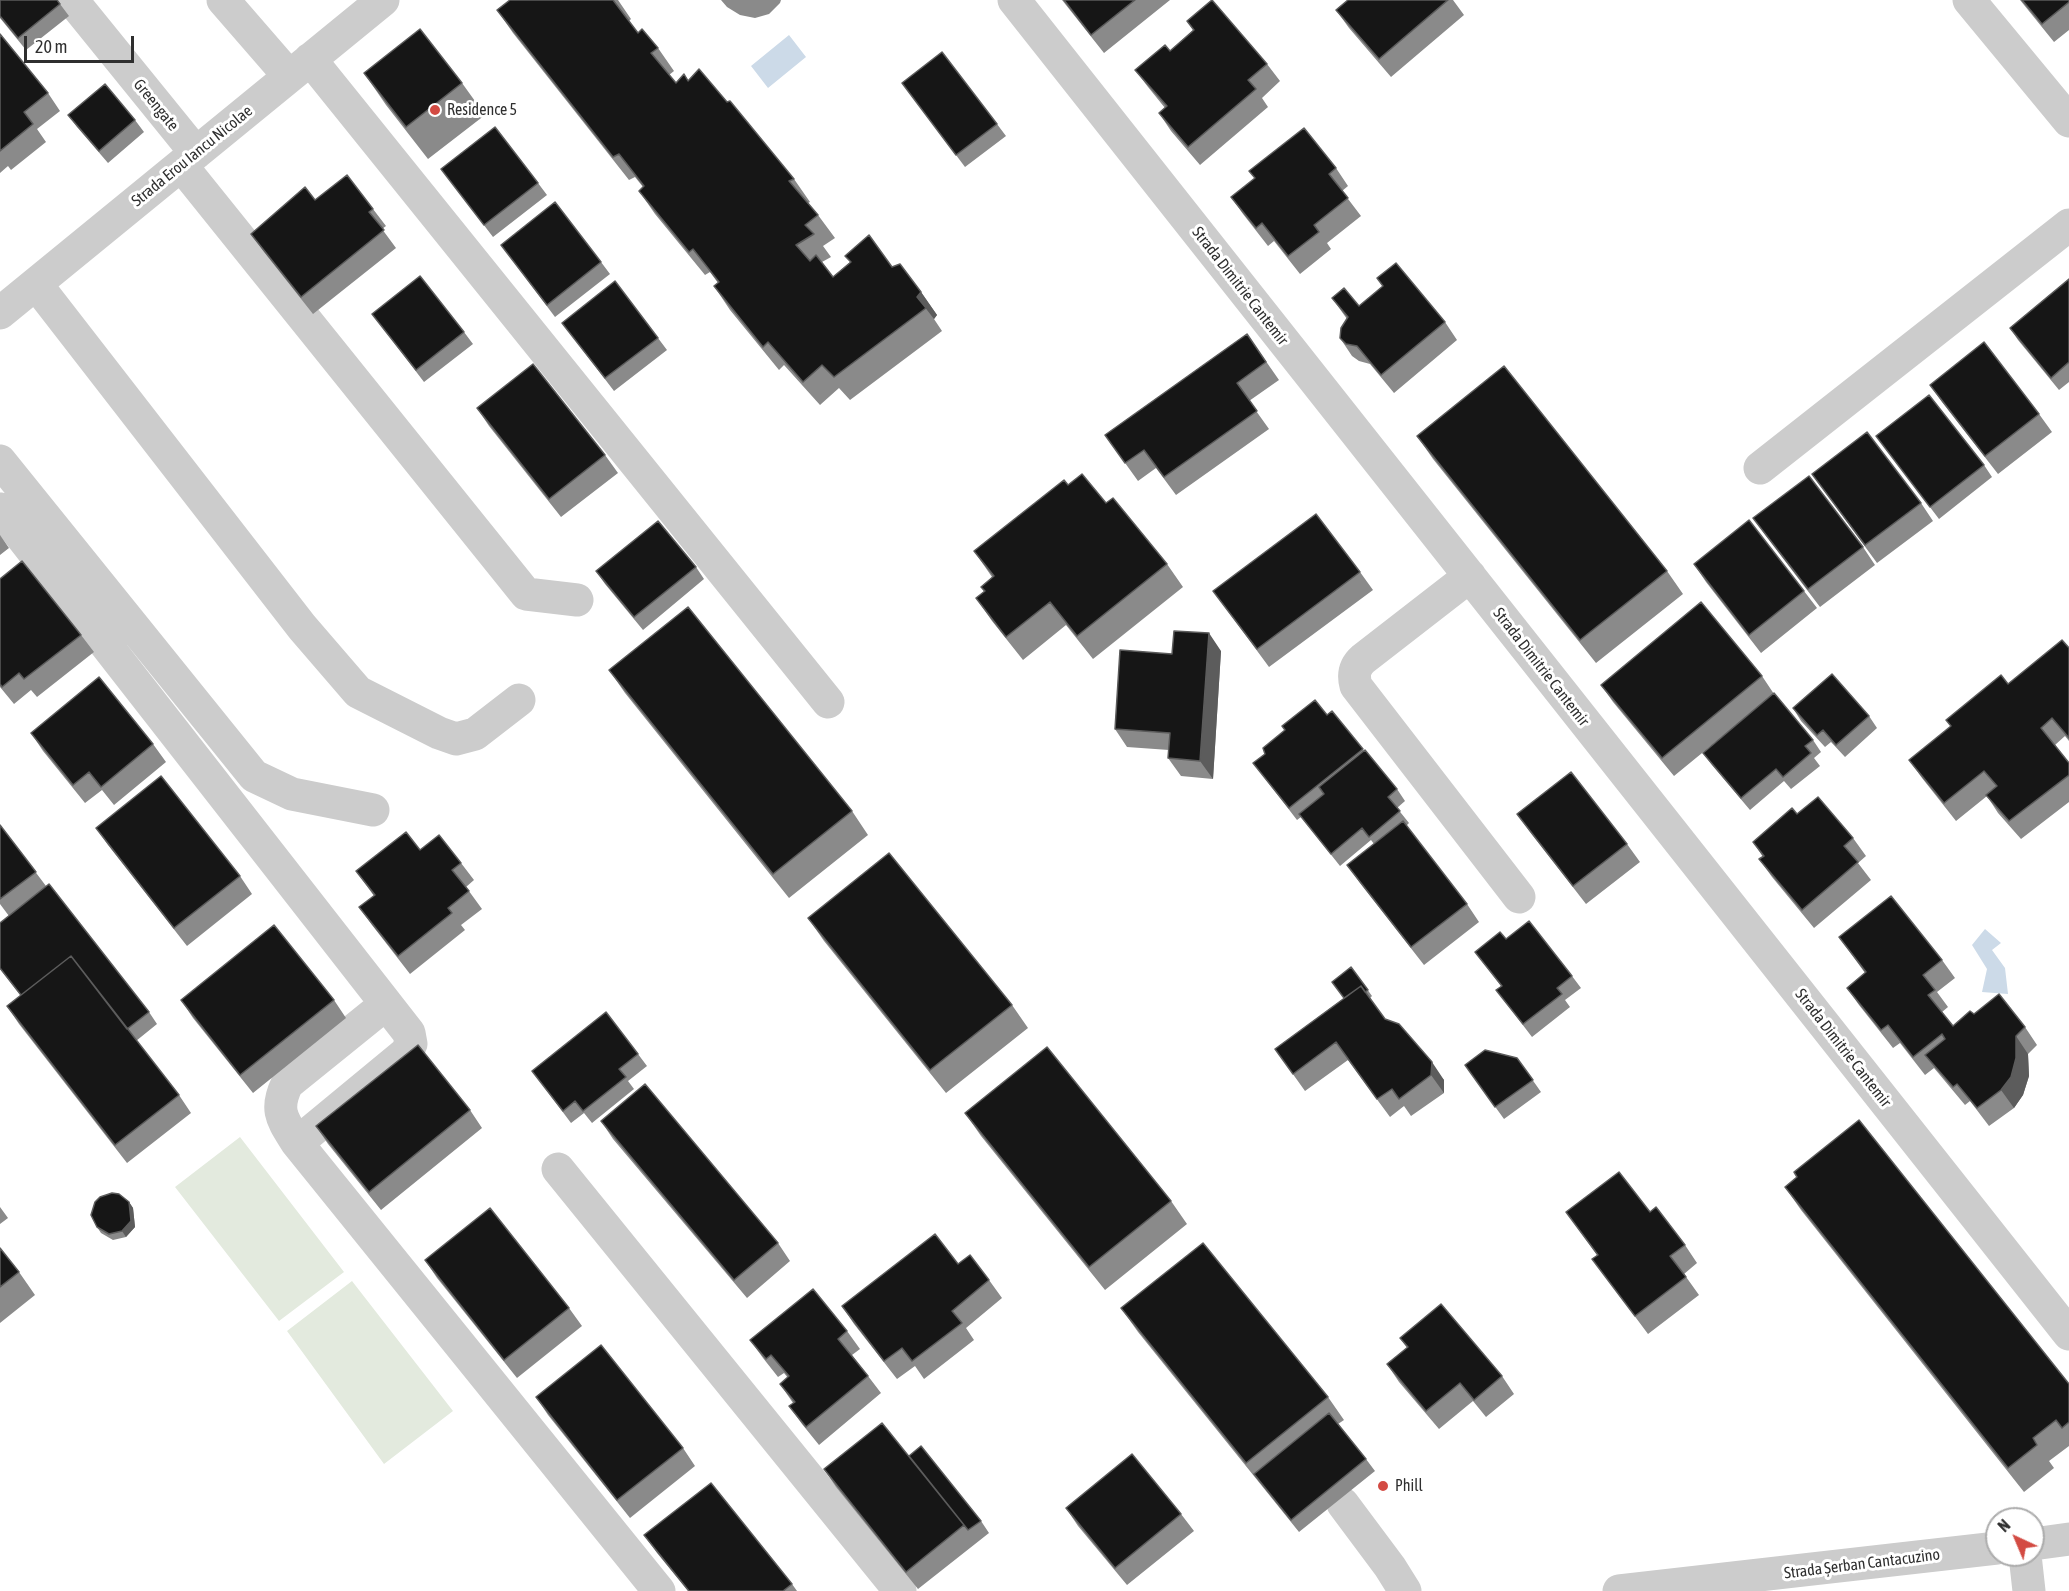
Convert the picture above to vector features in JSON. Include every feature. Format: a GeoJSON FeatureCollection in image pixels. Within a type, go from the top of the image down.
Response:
{"type":"FeatureCollection","features":[{"type":"Feature","properties":{"kind":"street","name":"Greengate"},"geometry":{"type":"LineString","coordinates":[[72,0],[189,159],[526,594],[577,600]]}},
{"type":"Feature","properties":{"kind":"street"},"geometry":{"type":"LineString","coordinates":[[223,0],[300,68],[828,702]]}},
{"type":"Feature","properties":{"kind":"street","name":"Strada Erou Iancu Nicolae"},"geometry":{"type":"LineString","coordinates":[[0,313],[383,0]]}},
{"type":"Feature","properties":{"kind":"street","name":"Strada Dimitrie Cantemir"},"geometry":{"type":"LineString","coordinates":[[1014,0],[2069,1334]]}},
{"type":"Feature","properties":{"kind":"street"},"geometry":{"type":"LineString","coordinates":[[1970,0],[2069,121]]}},
{"type":"Feature","properties":{"kind":"street"},"geometry":{"type":"LineString","coordinates":[[1760,468],[2069,225]]}},
{"type":"Feature","properties":{"kind":"street"},"geometry":{"type":"LineString","coordinates":[[36,284],[302,627],[358,692],[439,733],[456,739],[475,734],[519,700]]}},
{"type":"Feature","properties":{"kind":"street"},"geometry":{"type":"LineString","coordinates":[[0,461],[254,776],[292,794],[373,810]]}},
{"type":"Feature","properties":{"kind":"street"},"geometry":{"type":"LineString","coordinates":[[0,509],[409,1033],[411,1044],[406,1053],[297,1143]]}},
{"type":"Feature","properties":{"kind":"street"},"geometry":{"type":"LineString","coordinates":[[1470,576],[1363,659],[1354,671],[1354,678],[1356,686],[1519,897]]}},
{"type":"Feature","properties":{"kind":"street"},"geometry":{"type":"LineString","coordinates":[[386,1004],[287,1084],[280,1098],[281,1117],[297,1143],[659,1591]]}},
{"type":"Feature","properties":{"kind":"street"},"geometry":{"type":"LineString","coordinates":[[558,1169],[900,1591]]}},
{"type":"Feature","properties":{"kind":"street"},"geometry":{"type":"LineString","coordinates":[[1343,1504],[1405,1591]]}},
{"type":"Feature","properties":{"kind":"street"},"geometry":{"type":"LineString","coordinates":[[2045,1542],[2069,1539]]}},
{"type":"Feature","properties":{"kind":"street","name":"Strada Șerban Cantacuzino"},"geometry":{"type":"LineString","coordinates":[[1619,1591],[1768,1583],[1985,1550]]}},
{"type":"Feature","properties":{"kind":"street"},"geometry":{"type":"LineString","coordinates":[[2026,1567],[2029,1591]]}},
{"type":"Feature","properties":{"kind":"shaded area"},"geometry":{"type":"Polygon","coordinates":[[[240,1137],[344,1272],[279,1321],[175,1187],[240,1137]]]}},
{"type":"Feature","properties":{"kind":"shaded area"},"geometry":{"type":"Polygon","coordinates":[[[352,1281],[453,1411],[384,1464],[287,1331],[352,1281]]]}},
{"type":"Feature","properties":{"kind":"water"},"geometry":{"type":"Polygon","coordinates":[[[789,35],[806,57],[768,88],[751,66],[789,35]]]}},
{"type":"Feature","properties":{"kind":"water"},"geometry":{"type":"Polygon","coordinates":[[[1985,929],[2001,943],[1992,950],[2005,968],[2008,994],[1982,992],[1987,969],[1972,945],[1985,929]]]}},
{"type":"Feature","properties":{"kind":"building"},"geometry":{"type":"Polygon","coordinates":[[[0,0],[57,0],[60,4],[18,38],[0,16],[0,0]]]}},
{"type":"Feature","properties":{"kind":"building"},"geometry":{"type":"Polygon","coordinates":[[[510,0],[613,0],[638,33],[642,29],[658,48],[651,53],[676,83],[684,74],[688,81],[699,69],[727,102],[730,101],[794,179],[789,181],[818,215],[805,225],[814,234],[796,245],[810,261],[816,255],[833,277],[851,262],[845,256],[869,235],[892,267],[900,264],[921,292],[917,297],[926,308],[834,377],[822,365],[803,382],[768,342],[763,347],[714,286],[719,282],[693,249],[689,252],[639,191],[644,186],[619,154],[613,157],[497,10],[510,0]]]}},
{"type":"Feature","properties":{"kind":"building"},"geometry":{"type":"Polygon","coordinates":[[[1064,0],[1135,0],[1091,35],[1064,0]]]}},
{"type":"Feature","properties":{"kind":"building"},"geometry":{"type":"Polygon","coordinates":[[[1212,0],[1267,64],[1248,80],[1256,89],[1188,147],[1159,113],[1167,106],[1135,70],[1165,45],[1170,51],[1194,30],[1187,21],[1212,0]]]}},
{"type":"Feature","properties":{"kind":"building"},"geometry":{"type":"Polygon","coordinates":[[[1348,0],[1448,0],[1379,59],[1336,10],[1348,0]]]}},
{"type":"Feature","properties":{"kind":"building"},"geometry":{"type":"Polygon","coordinates":[[[2022,0],[2069,0],[2069,2],[2042,24],[2022,0]]]}},
{"type":"Feature","properties":{"kind":"building"},"geometry":{"type":"Polygon","coordinates":[[[420,29],[462,83],[406,127],[364,73],[420,29]]]}},
{"type":"Feature","properties":{"kind":"building"},"geometry":{"type":"Polygon","coordinates":[[[0,34],[48,93],[24,112],[33,124],[0,151],[0,34]]]}},
{"type":"Feature","properties":{"kind":"building"},"geometry":{"type":"Polygon","coordinates":[[[942,52],[997,124],[956,155],[902,83],[942,52]]]}},
{"type":"Feature","properties":{"kind":"building"},"geometry":{"type":"Polygon","coordinates":[[[105,84],[135,120],[99,151],[68,115],[105,84]]]}},
{"type":"Feature","properties":{"kind":"building"},"geometry":{"type":"Polygon","coordinates":[[[495,127],[538,183],[484,225],[441,169],[495,127]]]}},
{"type":"Feature","properties":{"kind":"building"},"geometry":{"type":"Polygon","coordinates":[[[1304,128],[1336,168],[1329,174],[1348,198],[1314,225],[1319,232],[1288,256],[1262,223],[1256,228],[1231,197],[1255,178],[1249,171],[1304,128]]]}},
{"type":"Feature","properties":{"kind":"building"},"geometry":{"type":"Polygon","coordinates":[[[347,175],[373,209],[369,212],[384,230],[301,297],[251,234],[305,187],[315,200],[347,175]]]}},
{"type":"Feature","properties":{"kind":"building"},"geometry":{"type":"Polygon","coordinates":[[[555,202],[601,262],[547,305],[501,245],[555,202]]]}},
{"type":"Feature","properties":{"kind":"building"},"geometry":{"type":"Polygon","coordinates":[[[1396,263],[1445,322],[1381,375],[1357,346],[1346,344],[1340,338],[1341,328],[1348,317],[1332,298],[1344,288],[1359,306],[1383,286],[1377,278],[1396,263]]]}},
{"type":"Feature","properties":{"kind":"building"},"geometry":{"type":"Polygon","coordinates":[[[420,276],[464,332],[416,370],[372,314],[420,276]]]}},
{"type":"Feature","properties":{"kind":"building"},"geometry":{"type":"Polygon","coordinates":[[[2069,279],[2069,362],[2051,378],[2010,328],[2069,279]]]}},
{"type":"Feature","properties":{"kind":"building"},"geometry":{"type":"Polygon","coordinates":[[[615,281],[658,338],[605,378],[562,323],[615,281]]]}},
{"type":"Feature","properties":{"kind":"building"},"geometry":{"type":"Polygon","coordinates":[[[1247,334],[1266,362],[1237,383],[1257,411],[1164,477],[1144,450],[1125,463],[1105,435],[1247,334]]]}},
{"type":"Feature","properties":{"kind":"building"},"geometry":{"type":"Polygon","coordinates":[[[1984,342],[2039,414],[1985,456],[1930,385],[1984,342]]]}},
{"type":"Feature","properties":{"kind":"building"},"geometry":{"type":"Polygon","coordinates":[[[533,364],[605,455],[549,499],[477,408],[533,364]]]}},
{"type":"Feature","properties":{"kind":"building"},"geometry":{"type":"Polygon","coordinates":[[[1504,366],[1667,571],[1580,640],[1417,436],[1504,366]]]}},
{"type":"Feature","properties":{"kind":"building"},"geometry":{"type":"Polygon","coordinates":[[[1929,395],[1984,465],[1930,507],[1876,436],[1929,395]]]}},
{"type":"Feature","properties":{"kind":"building"},"geometry":{"type":"Polygon","coordinates":[[[1867,432],[1921,503],[1865,545],[1812,474],[1867,432]]]}},
{"type":"Feature","properties":{"kind":"building"},"geometry":{"type":"Polygon","coordinates":[[[1082,474],[1106,503],[1113,498],[1167,564],[1077,636],[1050,602],[1006,637],[976,598],[985,591],[981,587],[994,576],[974,551],[1064,480],[1068,485],[1082,474]]]}},
{"type":"Feature","properties":{"kind":"building"},"geometry":{"type":"Polygon","coordinates":[[[1809,476],[1863,547],[1808,589],[1753,518],[1809,476]]]}},
{"type":"Feature","properties":{"kind":"building"},"geometry":{"type":"Polygon","coordinates":[[[1316,514],[1360,572],[1257,649],[1213,591],[1316,514]]]}},
{"type":"Feature","properties":{"kind":"building"},"geometry":{"type":"Polygon","coordinates":[[[1749,520],[1804,591],[1749,635],[1694,564],[1749,520]]]}},
{"type":"Feature","properties":{"kind":"building"},"geometry":{"type":"Polygon","coordinates":[[[658,521],[696,567],[634,617],[596,571],[658,521]]]}},
{"type":"Feature","properties":{"kind":"building"},"geometry":{"type":"Polygon","coordinates":[[[22,561],[81,635],[24,679],[19,673],[2,687],[0,684],[0,579],[22,561]]]}},
{"type":"Feature","properties":{"kind":"building"},"geometry":{"type":"Polygon","coordinates":[[[1701,602],[1762,676],[1662,758],[1601,685],[1701,602]]]}},
{"type":"Feature","properties":{"kind":"building"},"geometry":{"type":"Polygon","coordinates":[[[688,607],[852,811],[773,874],[609,670],[688,607]]]}},
{"type":"Feature","properties":{"kind":"building"},"geometry":{"type":"Polygon","coordinates":[[[1174,631],[1209,633],[1200,761],[1168,758],[1170,733],[1115,729],[1120,650],[1172,654],[1174,631]]]}},
{"type":"Feature","properties":{"kind":"building"},"geometry":{"type":"Polygon","coordinates":[[[2062,640],[2069,648],[2069,738],[2052,718],[2041,728],[2069,763],[2069,775],[2009,821],[1986,795],[1997,786],[1984,771],[1944,803],[1909,760],[1951,726],[1946,720],[2001,675],[2008,684],[2062,640]]]}},
{"type":"Feature","properties":{"kind":"building"},"geometry":{"type":"Polygon","coordinates":[[[1832,674],[1869,716],[1836,745],[1823,730],[1817,735],[1793,708],[1832,674]]]}},
{"type":"Feature","properties":{"kind":"building"},"geometry":{"type":"Polygon","coordinates":[[[99,677],[153,744],[101,787],[89,772],[73,785],[31,733],[99,677]]]}},
{"type":"Feature","properties":{"kind":"building"},"geometry":{"type":"Polygon","coordinates":[[[1774,693],[1813,740],[1805,746],[1811,753],[1783,777],[1776,769],[1741,798],[1703,753],[1774,693]]]}},
{"type":"Feature","properties":{"kind":"building"},"geometry":{"type":"Polygon","coordinates":[[[1315,700],[1327,715],[1332,711],[1363,749],[1289,808],[1253,763],[1265,754],[1263,748],[1285,730],[1282,726],[1315,700]]]}},
{"type":"Feature","properties":{"kind":"building"},"geometry":{"type":"Polygon","coordinates":[[[1365,750],[1397,789],[1388,797],[1400,811],[1369,837],[1362,828],[1331,854],[1299,814],[1324,794],[1319,787],[1365,750]]]}},
{"type":"Feature","properties":{"kind":"building"},"geometry":{"type":"Polygon","coordinates":[[[1571,772],[1627,844],[1573,886],[1517,814],[1571,772]]]}},
{"type":"Feature","properties":{"kind":"building"},"geometry":{"type":"Polygon","coordinates":[[[161,776],[240,876],[174,928],[96,828],[161,776]]]}},
{"type":"Feature","properties":{"kind":"building"},"geometry":{"type":"Polygon","coordinates":[[[1818,797],[1853,838],[1844,846],[1858,862],[1802,910],[1759,859],[1764,856],[1753,842],[1792,808],[1797,814],[1818,797]]]}},
{"type":"Feature","properties":{"kind":"building"},"geometry":{"type":"Polygon","coordinates":[[[1403,821],[1467,904],[1411,947],[1347,865],[1403,821]]]}},
{"type":"Feature","properties":{"kind":"building"},"geometry":{"type":"Polygon","coordinates":[[[0,825],[36,872],[0,899],[0,825]]]}},
{"type":"Feature","properties":{"kind":"building"},"geometry":{"type":"Polygon","coordinates":[[[406,832],[420,850],[439,835],[461,863],[452,870],[469,891],[448,908],[452,913],[398,956],[359,907],[375,895],[356,871],[406,832]]]}},
{"type":"Feature","properties":{"kind":"building"},"geometry":{"type":"Polygon","coordinates":[[[889,853],[1012,1005],[930,1070],[808,918],[889,853]]]}},
{"type":"Feature","properties":{"kind":"building"},"geometry":{"type":"Polygon","coordinates":[[[49,884],[149,1012],[127,1029],[71,956],[21,995],[0,968],[0,923],[49,884]]]}},
{"type":"Feature","properties":{"kind":"building"},"geometry":{"type":"Polygon","coordinates":[[[1891,896],[1942,960],[1923,975],[1935,990],[1928,995],[1953,1026],[1970,1011],[1974,1014],[1999,994],[2025,1027],[2016,1036],[2016,1058],[2011,1077],[2001,1090],[1977,1108],[1957,1084],[1953,1087],[1925,1055],[1945,1039],[1942,1034],[1913,1057],[1888,1025],[1881,1030],[1847,988],[1866,972],[1839,937],[1891,896]]]}},
{"type":"Feature","properties":{"kind":"building"},"geometry":{"type":"Polygon","coordinates":[[[1529,921],[1572,976],[1557,988],[1562,994],[1523,1024],[1496,990],[1502,986],[1475,952],[1500,932],[1506,939],[1529,921]]]}},
{"type":"Feature","properties":{"kind":"building"},"geometry":{"type":"Polygon","coordinates":[[[274,925],[334,1000],[240,1075],[181,1000],[274,925]]]}},
{"type":"Feature","properties":{"kind":"building"},"geometry":{"type":"Polygon","coordinates":[[[71,956],[179,1095],[115,1145],[7,1006],[71,956]]]}},
{"type":"Feature","properties":{"kind":"building"},"geometry":{"type":"Polygon","coordinates":[[[1351,967],[1368,990],[1365,992],[1361,986],[1344,998],[1332,982],[1351,967]]]}},
{"type":"Feature","properties":{"kind":"building"},"geometry":{"type":"Polygon","coordinates":[[[1361,986],[1385,1019],[1399,1024],[1432,1062],[1431,1075],[1399,1099],[1392,1089],[1377,1099],[1336,1042],[1293,1074],[1275,1049],[1361,986]]]}},
{"type":"Feature","properties":{"kind":"building"},"geometry":{"type":"Polygon","coordinates":[[[606,1012],[638,1054],[619,1069],[626,1077],[583,1111],[575,1101],[563,1111],[532,1071],[606,1012]]]}},
{"type":"Feature","properties":{"kind":"building"},"geometry":{"type":"Polygon","coordinates":[[[418,1045],[470,1110],[369,1192],[316,1126],[418,1045]]]}},
{"type":"Feature","properties":{"kind":"building"},"geometry":{"type":"Polygon","coordinates":[[[1047,1047],[1171,1201],[1089,1267],[965,1113],[1047,1047]]]}},
{"type":"Feature","properties":{"kind":"building"},"geometry":{"type":"Polygon","coordinates":[[[1485,1050],[1517,1058],[1533,1080],[1495,1107],[1465,1065],[1485,1050]]]}},
{"type":"Feature","properties":{"kind":"building"},"geometry":{"type":"Polygon","coordinates":[[[645,1084],[778,1243],[734,1280],[601,1121],[645,1084]]]}},
{"type":"Feature","properties":{"kind":"building"},"geometry":{"type":"Polygon","coordinates":[[[1859,1120],[2069,1384],[2069,1422],[2062,1428],[2056,1420],[2033,1438],[2037,1445],[2008,1468],[1785,1187],[1797,1177],[1794,1172],[1859,1120]]]}},
{"type":"Feature","properties":{"kind":"building"},"geometry":{"type":"Polygon","coordinates":[[[1619,1172],[1650,1212],[1656,1207],[1685,1245],[1670,1256],[1686,1277],[1635,1316],[1592,1259],[1598,1255],[1566,1212],[1619,1172]]]}},
{"type":"Feature","properties":{"kind":"building"},"geometry":{"type":"Polygon","coordinates":[[[112,1193],[119,1194],[129,1202],[131,1221],[122,1231],[109,1234],[97,1227],[91,1215],[95,1202],[100,1197],[112,1193]]]}},
{"type":"Feature","properties":{"kind":"building"},"geometry":{"type":"Polygon","coordinates":[[[490,1208],[569,1308],[504,1360],[425,1260],[490,1208]]]}},
{"type":"Feature","properties":{"kind":"building"},"geometry":{"type":"Polygon","coordinates":[[[935,1234],[958,1264],[970,1255],[989,1280],[952,1311],[962,1323],[912,1361],[902,1348],[884,1361],[842,1306],[935,1234]]]}},
{"type":"Feature","properties":{"kind":"building"},"geometry":{"type":"Polygon","coordinates":[[[1203,1243],[1328,1397],[1246,1463],[1121,1308],[1203,1243]]]}},
{"type":"Feature","properties":{"kind":"building"},"geometry":{"type":"Polygon","coordinates":[[[0,1248],[19,1272],[0,1287],[0,1248]]]}},
{"type":"Feature","properties":{"kind":"building"},"geometry":{"type":"Polygon","coordinates":[[[813,1289],[847,1331],[838,1339],[868,1376],[806,1427],[789,1406],[795,1402],[780,1384],[789,1376],[771,1355],[766,1359],[750,1340],[813,1289]]]}},
{"type":"Feature","properties":{"kind":"building"},"geometry":{"type":"Polygon","coordinates":[[[1441,1304],[1502,1376],[1474,1400],[1460,1383],[1426,1411],[1387,1364],[1408,1347],[1400,1338],[1441,1304]]]}},
{"type":"Feature","properties":{"kind":"building"},"geometry":{"type":"Polygon","coordinates":[[[601,1345],[683,1448],[617,1500],[536,1397],[601,1345]]]}},
{"type":"Feature","properties":{"kind":"building"},"geometry":{"type":"Polygon","coordinates":[[[1329,1413],[1366,1459],[1291,1520],[1254,1474],[1329,1413]]]}},
{"type":"Feature","properties":{"kind":"building"},"geometry":{"type":"Polygon","coordinates":[[[882,1423],[964,1525],[906,1572],[824,1469],[882,1423]]]}},
{"type":"Feature","properties":{"kind":"building"},"geometry":{"type":"Polygon","coordinates":[[[921,1446],[981,1521],[968,1530],[909,1456],[921,1446]]]}},
{"type":"Feature","properties":{"kind":"building"},"geometry":{"type":"Polygon","coordinates":[[[1132,1454],[1181,1514],[1115,1568],[1066,1508],[1132,1454]]]}},
{"type":"Feature","properties":{"kind":"building"},"geometry":{"type":"Polygon","coordinates":[[[711,1483],[792,1584],[783,1591],[689,1591],[644,1535],[711,1483]]]}},
{"type":"Feature","properties":{"kind":"place","name":"Residence 5"},"geometry":{"type":"Point","coordinates":[435,110]}},
{"type":"Feature","properties":{"kind":"place","name":"Phill"},"geometry":{"type":"Point","coordinates":[1383,1486]}}]}
